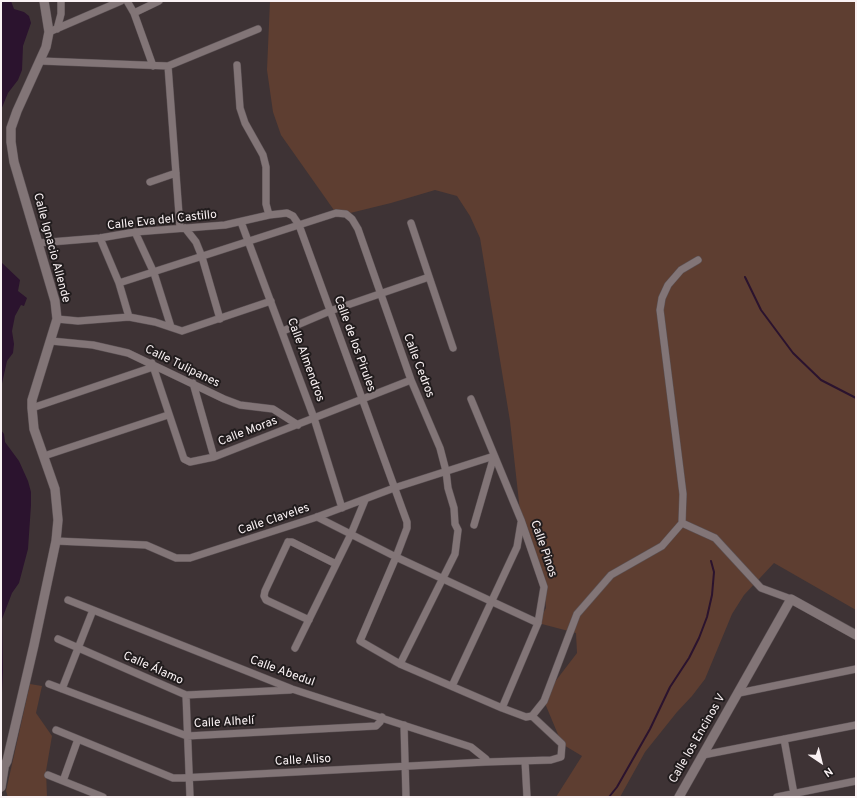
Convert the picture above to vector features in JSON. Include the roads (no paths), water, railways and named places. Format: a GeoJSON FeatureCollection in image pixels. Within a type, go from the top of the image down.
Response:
{"type":"FeatureCollection","features":[{"type":"Feature","properties":{"kind":"street","name":"Calle Ignacio Allende"},"geometry":{"type":"LineString","coordinates":[[2,797],[2,770],[7,761],[56,541],[57,503],[55,489],[34,429],[32,408],[32,400],[51,341],[56,320],[55,302],[14,162],[11,142],[11,128],[17,111],[41,61],[53,31],[44,1]]}},
{"type":"Feature","properties":{"kind":"street"},"geometry":{"type":"LineString","coordinates":[[53,31],[61,14],[61,1]]}},
{"type":"Feature","properties":{"kind":"street"},"geometry":{"type":"LineString","coordinates":[[53,31],[121,1]]}},
{"type":"Feature","properties":{"kind":"street"},"geometry":{"type":"LineString","coordinates":[[127,1],[134,13],[152,66]]}},
{"type":"Feature","properties":{"kind":"street"},"geometry":{"type":"LineString","coordinates":[[134,13],[159,1]]}},
{"type":"Feature","properties":{"kind":"street"},"geometry":{"type":"LineString","coordinates":[[41,61],[168,66],[258,29]]}},
{"type":"Feature","properties":{"kind":"street"},"geometry":{"type":"LineString","coordinates":[[237,65],[240,108],[245,123],[263,155],[266,167],[266,204],[269,214]]}},
{"type":"Feature","properties":{"kind":"street"},"geometry":{"type":"LineString","coordinates":[[168,66],[176,173],[182,228],[196,242],[202,257],[220,319]]}},
{"type":"Feature","properties":{"kind":"street"},"geometry":{"type":"LineString","coordinates":[[150,182],[176,173]]}},
{"type":"Feature","properties":{"kind":"street","name":"Calle Eva del Castillo"},"geometry":{"type":"LineString","coordinates":[[38,243],[100,238],[135,232],[225,225],[269,214],[287,213]]}},
{"type":"Feature","properties":{"kind":"street","name":"Calle de los Pirules"},"geometry":{"type":"LineString","coordinates":[[287,213],[293,216],[299,225],[407,522],[407,528],[396,557],[360,640],[400,664]]}},
{"type":"Feature","properties":{"kind":"street","name":"Calle Cedros"},"geometry":{"type":"LineString","coordinates":[[299,225],[336,214],[346,214],[352,219],[358,229],[410,380],[440,448],[446,471],[448,488],[454,508],[455,524],[458,530],[455,554],[400,664]]}},
{"type":"Feature","properties":{"kind":"street","name":"Calle Almendros"},"geometry":{"type":"LineString","coordinates":[[241,222],[314,418],[342,508]]}},
{"type":"Feature","properties":{"kind":"street"},"geometry":{"type":"LineString","coordinates":[[411,223],[453,348]]}},
{"type":"Feature","properties":{"kind":"street"},"geometry":{"type":"LineString","coordinates":[[119,283],[154,273],[299,225]]}},
{"type":"Feature","properties":{"kind":"street"},"geometry":{"type":"LineString","coordinates":[[135,232],[154,273],[170,327]]}},
{"type":"Feature","properties":{"kind":"street"},"geometry":{"type":"LineString","coordinates":[[100,238],[119,283],[129,318]]}},
{"type":"Feature","properties":{"kind":"street"},"geometry":{"type":"LineString","coordinates":[[400,664],[502,708],[526,717],[532,716],[544,701],[577,614],[611,575],[662,546],[682,523],[683,494],[660,310],[662,298],[668,285],[681,270],[698,260]]}},
{"type":"Feature","properties":{"kind":"street"},"geometry":{"type":"LineString","coordinates":[[282,331],[330,311],[429,277]]}},
{"type":"Feature","properties":{"kind":"street"},"geometry":{"type":"LineString","coordinates":[[56,320],[78,321],[129,318],[155,322],[182,331],[271,301]]}},
{"type":"Feature","properties":{"kind":"street","name":"Calle Tulipanes"},"geometry":{"type":"LineString","coordinates":[[51,341],[111,348],[193,383],[224,399],[240,404],[273,409],[298,425]]}},
{"type":"Feature","properties":{"kind":"street"},"geometry":{"type":"LineString","coordinates":[[32,408],[152,365]]}},
{"type":"Feature","properties":{"kind":"street","name":"Calle Moras"},"geometry":{"type":"LineString","coordinates":[[152,365],[168,415],[186,462],[214,457],[410,380]]}},
{"type":"Feature","properties":{"kind":"street"},"geometry":{"type":"LineString","coordinates":[[193,383],[214,457]]}},
{"type":"Feature","properties":{"kind":"street","name":"Calle Pinos"},"geometry":{"type":"LineString","coordinates":[[470,399],[521,520],[544,587],[538,622],[502,708]]}},
{"type":"Feature","properties":{"kind":"street"},"geometry":{"type":"LineString","coordinates":[[44,456],[168,415]]}},
{"type":"Feature","properties":{"kind":"street"},"geometry":{"type":"LineString","coordinates":[[474,525],[494,456]]}},
{"type":"Feature","properties":{"kind":"street","name":"Calle Claveles"},"geometry":{"type":"LineString","coordinates":[[56,541],[96,544],[123,543],[146,545],[176,558],[190,558],[317,517],[394,488],[494,456]]}},
{"type":"Feature","properties":{"kind":"street"},"geometry":{"type":"LineString","coordinates":[[295,648],[351,534],[364,500]]}},
{"type":"Feature","properties":{"kind":"street"},"geometry":{"type":"LineString","coordinates":[[317,517],[396,557],[444,577],[538,622]]}},
{"type":"Feature","properties":{"kind":"street"},"geometry":{"type":"LineString","coordinates":[[452,686],[517,546],[521,520]]}},
{"type":"Feature","properties":{"kind":"street"},"geometry":{"type":"LineString","coordinates":[[682,523],[714,538],[761,588],[791,599],[856,635]]}},
{"type":"Feature","properties":{"kind":"street"},"geometry":{"type":"LineString","coordinates":[[284,528],[288,542],[267,585],[264,596],[266,600],[309,620]]}},
{"type":"Feature","properties":{"kind":"street"},"geometry":{"type":"LineString","coordinates":[[288,542],[292,542],[336,564]]}},
{"type":"Feature","properties":{"kind":"street","name":"Calle los Encinos V"},"geometry":{"type":"LineString","coordinates":[[679,797],[791,599]]}},
{"type":"Feature","properties":{"kind":"street","name":"Calle Abedul"},"geometry":{"type":"LineString","coordinates":[[68,600],[292,690],[471,747],[486,759],[486,762]]}},
{"type":"Feature","properties":{"kind":"street"},"geometry":{"type":"LineString","coordinates":[[62,689],[93,610]]}},
{"type":"Feature","properties":{"kind":"street","name":"Calle Álamo"},"geometry":{"type":"LineString","coordinates":[[58,639],[186,695],[292,690]]}},
{"type":"Feature","properties":{"kind":"street","name":"Calle los Encinos V"},"geometry":{"type":"LineString","coordinates":[[739,693],[856,669]]}},
{"type":"Feature","properties":{"kind":"street","name":"Calle Alhelí"},"geometry":{"type":"LineString","coordinates":[[49,684],[187,736],[376,726],[382,718]]}},
{"type":"Feature","properties":{"kind":"street"},"geometry":{"type":"LineString","coordinates":[[186,695],[190,797]]}},
{"type":"Feature","properties":{"kind":"street","name":"Calle Aliso"},"geometry":{"type":"LineString","coordinates":[[56,730],[173,778],[189,778],[405,766],[551,760],[561,757],[562,744],[532,716]]}},
{"type":"Feature","properties":{"kind":"street"},"geometry":{"type":"LineString","coordinates":[[404,725],[406,797]]}},
{"type":"Feature","properties":{"kind":"street"},"geometry":{"type":"LineString","coordinates":[[703,755],[856,725]]}},
{"type":"Feature","properties":{"kind":"street"},"geometry":{"type":"LineString","coordinates":[[63,781],[78,739]]}},
{"type":"Feature","properties":{"kind":"street"},"geometry":{"type":"LineString","coordinates":[[784,739],[794,794]]}},
{"type":"Feature","properties":{"kind":"street"},"geometry":{"type":"LineString","coordinates":[[525,761],[527,797]]}},
{"type":"Feature","properties":{"kind":"street"},"geometry":{"type":"LineString","coordinates":[[48,775],[103,797]]}},
{"type":"Feature","properties":{"kind":"street"},"geometry":{"type":"LineString","coordinates":[[777,797],[856,781]]}},
{"type":"Feature","properties":{"kind":"waterway"},"geometry":{"type":"LineString","coordinates":[[745,277],[761,310],[793,353],[821,380],[856,398]]}},
{"type":"Feature","properties":{"kind":"waterway"},"geometry":{"type":"LineString","coordinates":[[609,797],[617,787],[650,729],[670,687],[689,658],[699,638],[707,617],[712,595],[714,572],[711,561]]}}]}
